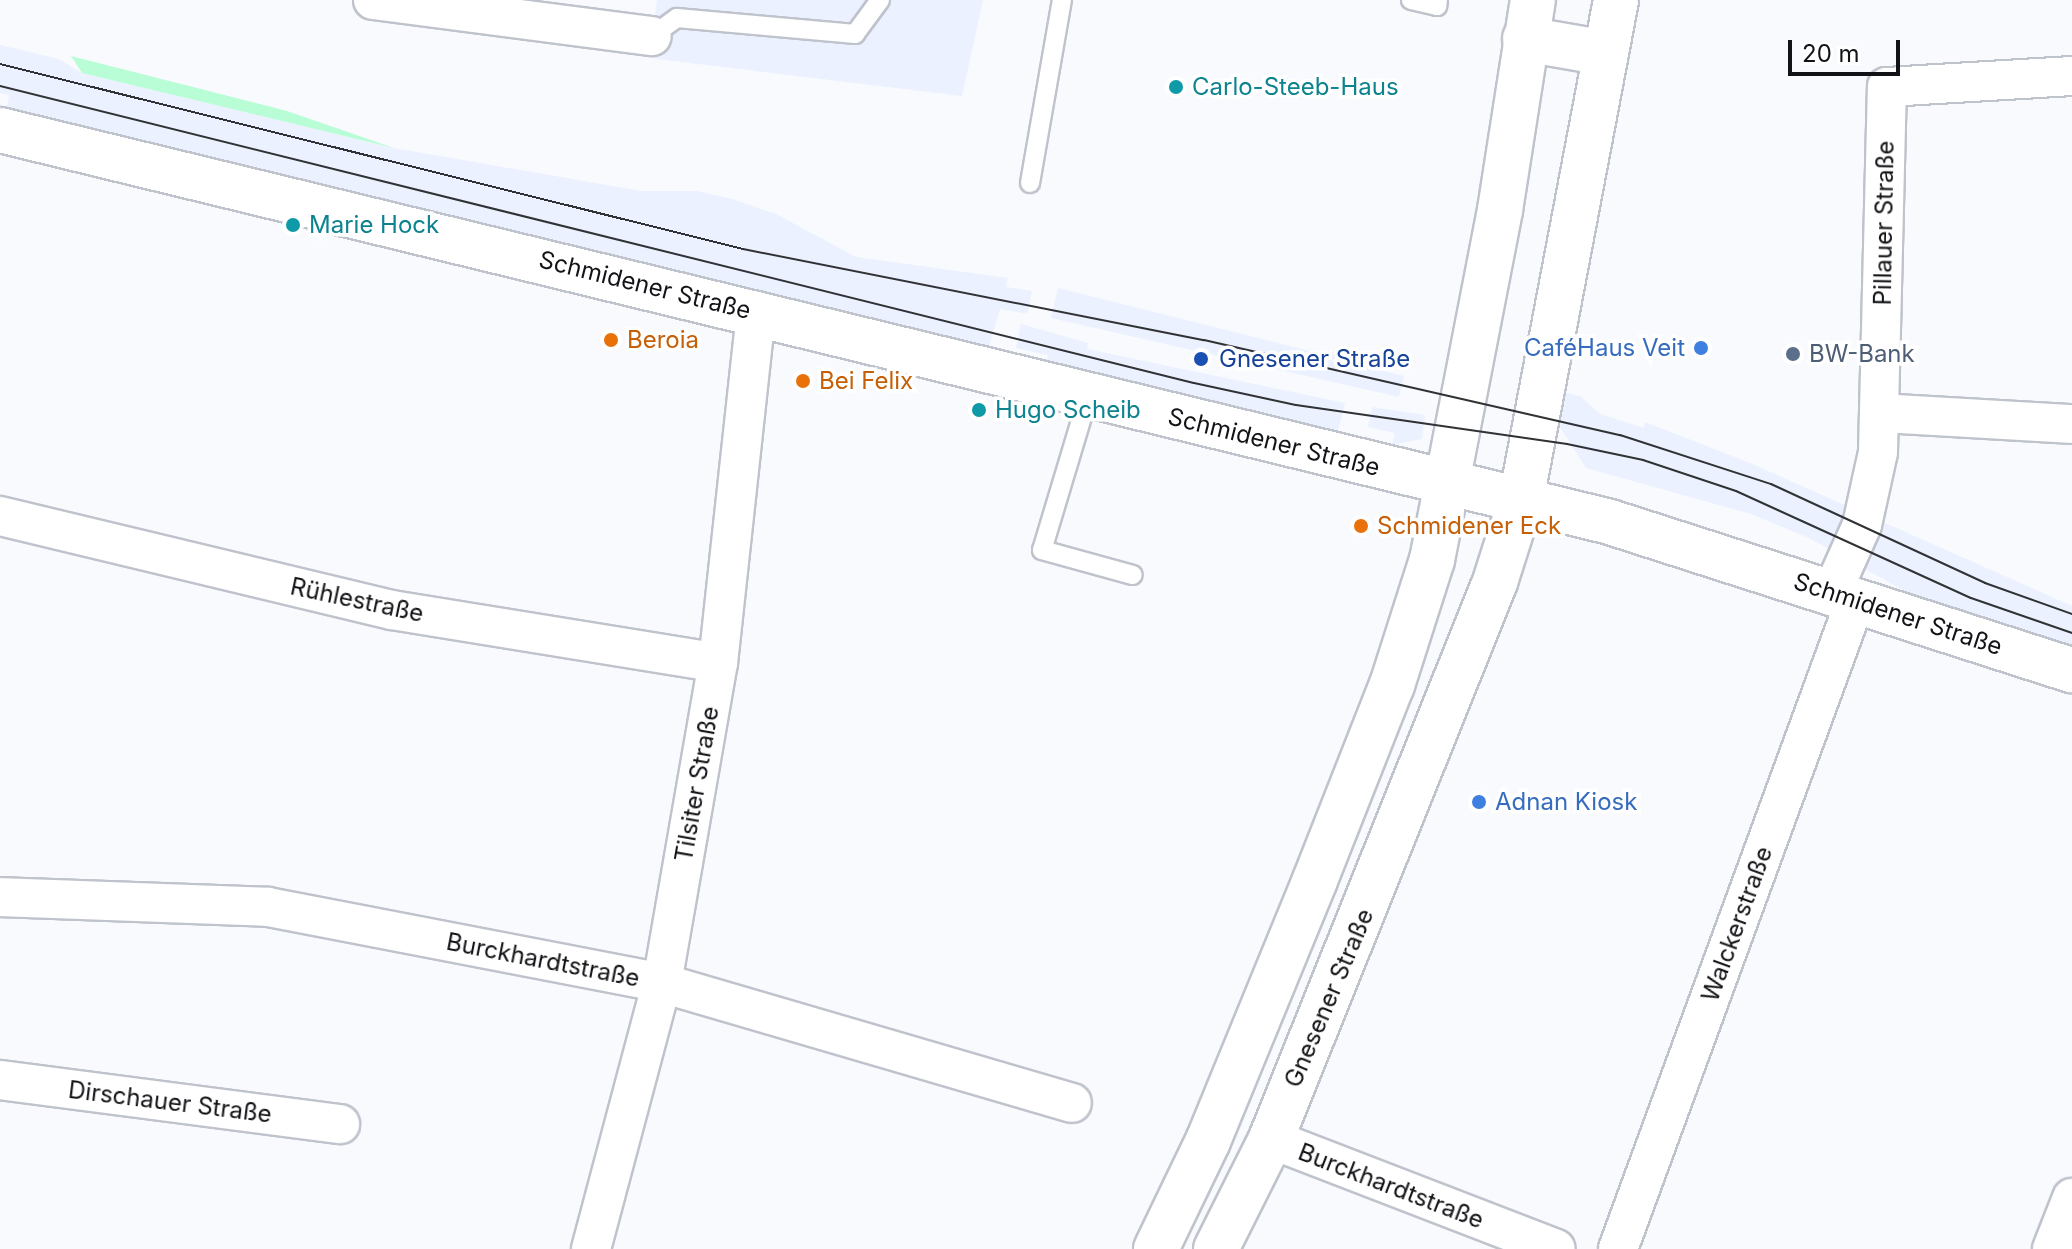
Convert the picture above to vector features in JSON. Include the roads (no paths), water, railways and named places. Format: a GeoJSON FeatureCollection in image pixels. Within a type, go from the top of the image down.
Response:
{"type":"FeatureCollection","features":[{"type":"Feature","properties":{"kind":"main road","name":"Gnesener Straße"},"geometry":{"type":"LineString","coordinates":[[1216,1249],[1271,1139],[1384,867],[1495,582],[1521,500],[1616,0]]}},
{"type":"Feature","properties":{"kind":"main road"},"geometry":{"type":"LineString","coordinates":[[1156,1249],[1208,1141],[1392,685],[1432,560],[1500,210],[1529,20],[1606,53]]}},
{"type":"Feature","properties":{"kind":"main road","name":"Schmidener Straße"},"geometry":{"type":"LineString","coordinates":[[0,130],[756,311],[1088,397],[1610,522],[2072,670]]}},
{"type":"Feature","properties":{"kind":"street"},"geometry":{"type":"LineString","coordinates":[[373,0],[669,18]]}},
{"type":"Feature","properties":{"kind":"street","name":"Pillauer Straße"},"geometry":{"type":"LineString","coordinates":[[1844,595],[1869,500],[1880,413],[1887,87],[2072,76]]}},
{"type":"Feature","properties":{"kind":"street","name":"Tilsiter Straße"},"geometry":{"type":"LineString","coordinates":[[591,1249],[662,983],[718,663],[756,311]]}},
{"type":"Feature","properties":{"kind":"street"},"geometry":{"type":"LineString","coordinates":[[1880,413],[2072,424]]}},
{"type":"Feature","properties":{"kind":"street","name":"Rühlestraße"},"geometry":{"type":"LineString","coordinates":[[0,516],[392,610],[718,663]]}},
{"type":"Feature","properties":{"kind":"street","name":"Walckerstraße"},"geometry":{"type":"LineString","coordinates":[[1618,1249],[1844,595]]}},
{"type":"Feature","properties":{"kind":"street","name":"Burckhardtstraße"},"geometry":{"type":"LineString","coordinates":[[0,897],[268,907],[662,983],[1072,1103]]}},
{"type":"Feature","properties":{"kind":"street","name":"Dirschauer Straße"},"geometry":{"type":"LineString","coordinates":[[0,1080],[340,1124]]}},
{"type":"Feature","properties":{"kind":"street","name":"Burckhardtstraße"},"geometry":{"type":"LineString","coordinates":[[1271,1139],[1556,1249]]}},
{"type":"Feature","properties":{"kind":"street"},"geometry":{"type":"LineString","coordinates":[[2052,1249],[2072,1198]]}},
{"type":"Feature","properties":{"kind":"lane"},"geometry":{"type":"LineString","coordinates":[[669,18],[855,34],[880,0]]}},
{"type":"Feature","properties":{"kind":"lane"},"geometry":{"type":"LineString","coordinates":[[1030,183],[1062,0]]}},
{"type":"Feature","properties":{"kind":"lane"},"geometry":{"type":"LineString","coordinates":[[1411,0],[1437,6],[1438,0]]}},
{"type":"Feature","properties":{"kind":"lane"},"geometry":{"type":"LineString","coordinates":[[1088,397],[1042,550],[1133,575]]}},
{"type":"Feature","properties":{"kind":"tram line"},"geometry":{"type":"LineString","coordinates":[[0,64],[743,249],[1204,340],[1620,435],[1771,484],[1985,583],[2072,614]]}},
{"type":"Feature","properties":{"kind":"tram line"},"geometry":{"type":"LineString","coordinates":[[0,86],[1194,383],[1296,405],[1567,444],[1643,460],[1736,491],[1971,598],[2072,633]]}},
{"type":"Feature","properties":{"kind":"place","name":"Carlo-Steeb-Haus"},"geometry":{"type":"Point","coordinates":[1176,87]}},
{"type":"Feature","properties":{"kind":"place","name":"Marie Hock"},"geometry":{"type":"Point","coordinates":[293,225]}},
{"type":"Feature","properties":{"kind":"place","name":"Beroia"},"geometry":{"type":"Point","coordinates":[611,340]}},
{"type":"Feature","properties":{"kind":"place","name":"CaféHaus Veit"},"geometry":{"type":"Point","coordinates":[1701,348]}},
{"type":"Feature","properties":{"kind":"place","name":"BW-Bank"},"geometry":{"type":"Point","coordinates":[1793,354]}},
{"type":"Feature","properties":{"kind":"place","name":"Gnesener Straße"},"geometry":{"type":"Point","coordinates":[1201,359]}},
{"type":"Feature","properties":{"kind":"place","name":"Bei Felix"},"geometry":{"type":"Point","coordinates":[803,381]}},
{"type":"Feature","properties":{"kind":"place","name":"Hugo Scheib"},"geometry":{"type":"Point","coordinates":[979,410]}},
{"type":"Feature","properties":{"kind":"place","name":"Schmidener Eck"},"geometry":{"type":"Point","coordinates":[1361,526]}},
{"type":"Feature","properties":{"kind":"place","name":"Adnan Kiosk"},"geometry":{"type":"Point","coordinates":[1479,802]}}]}
